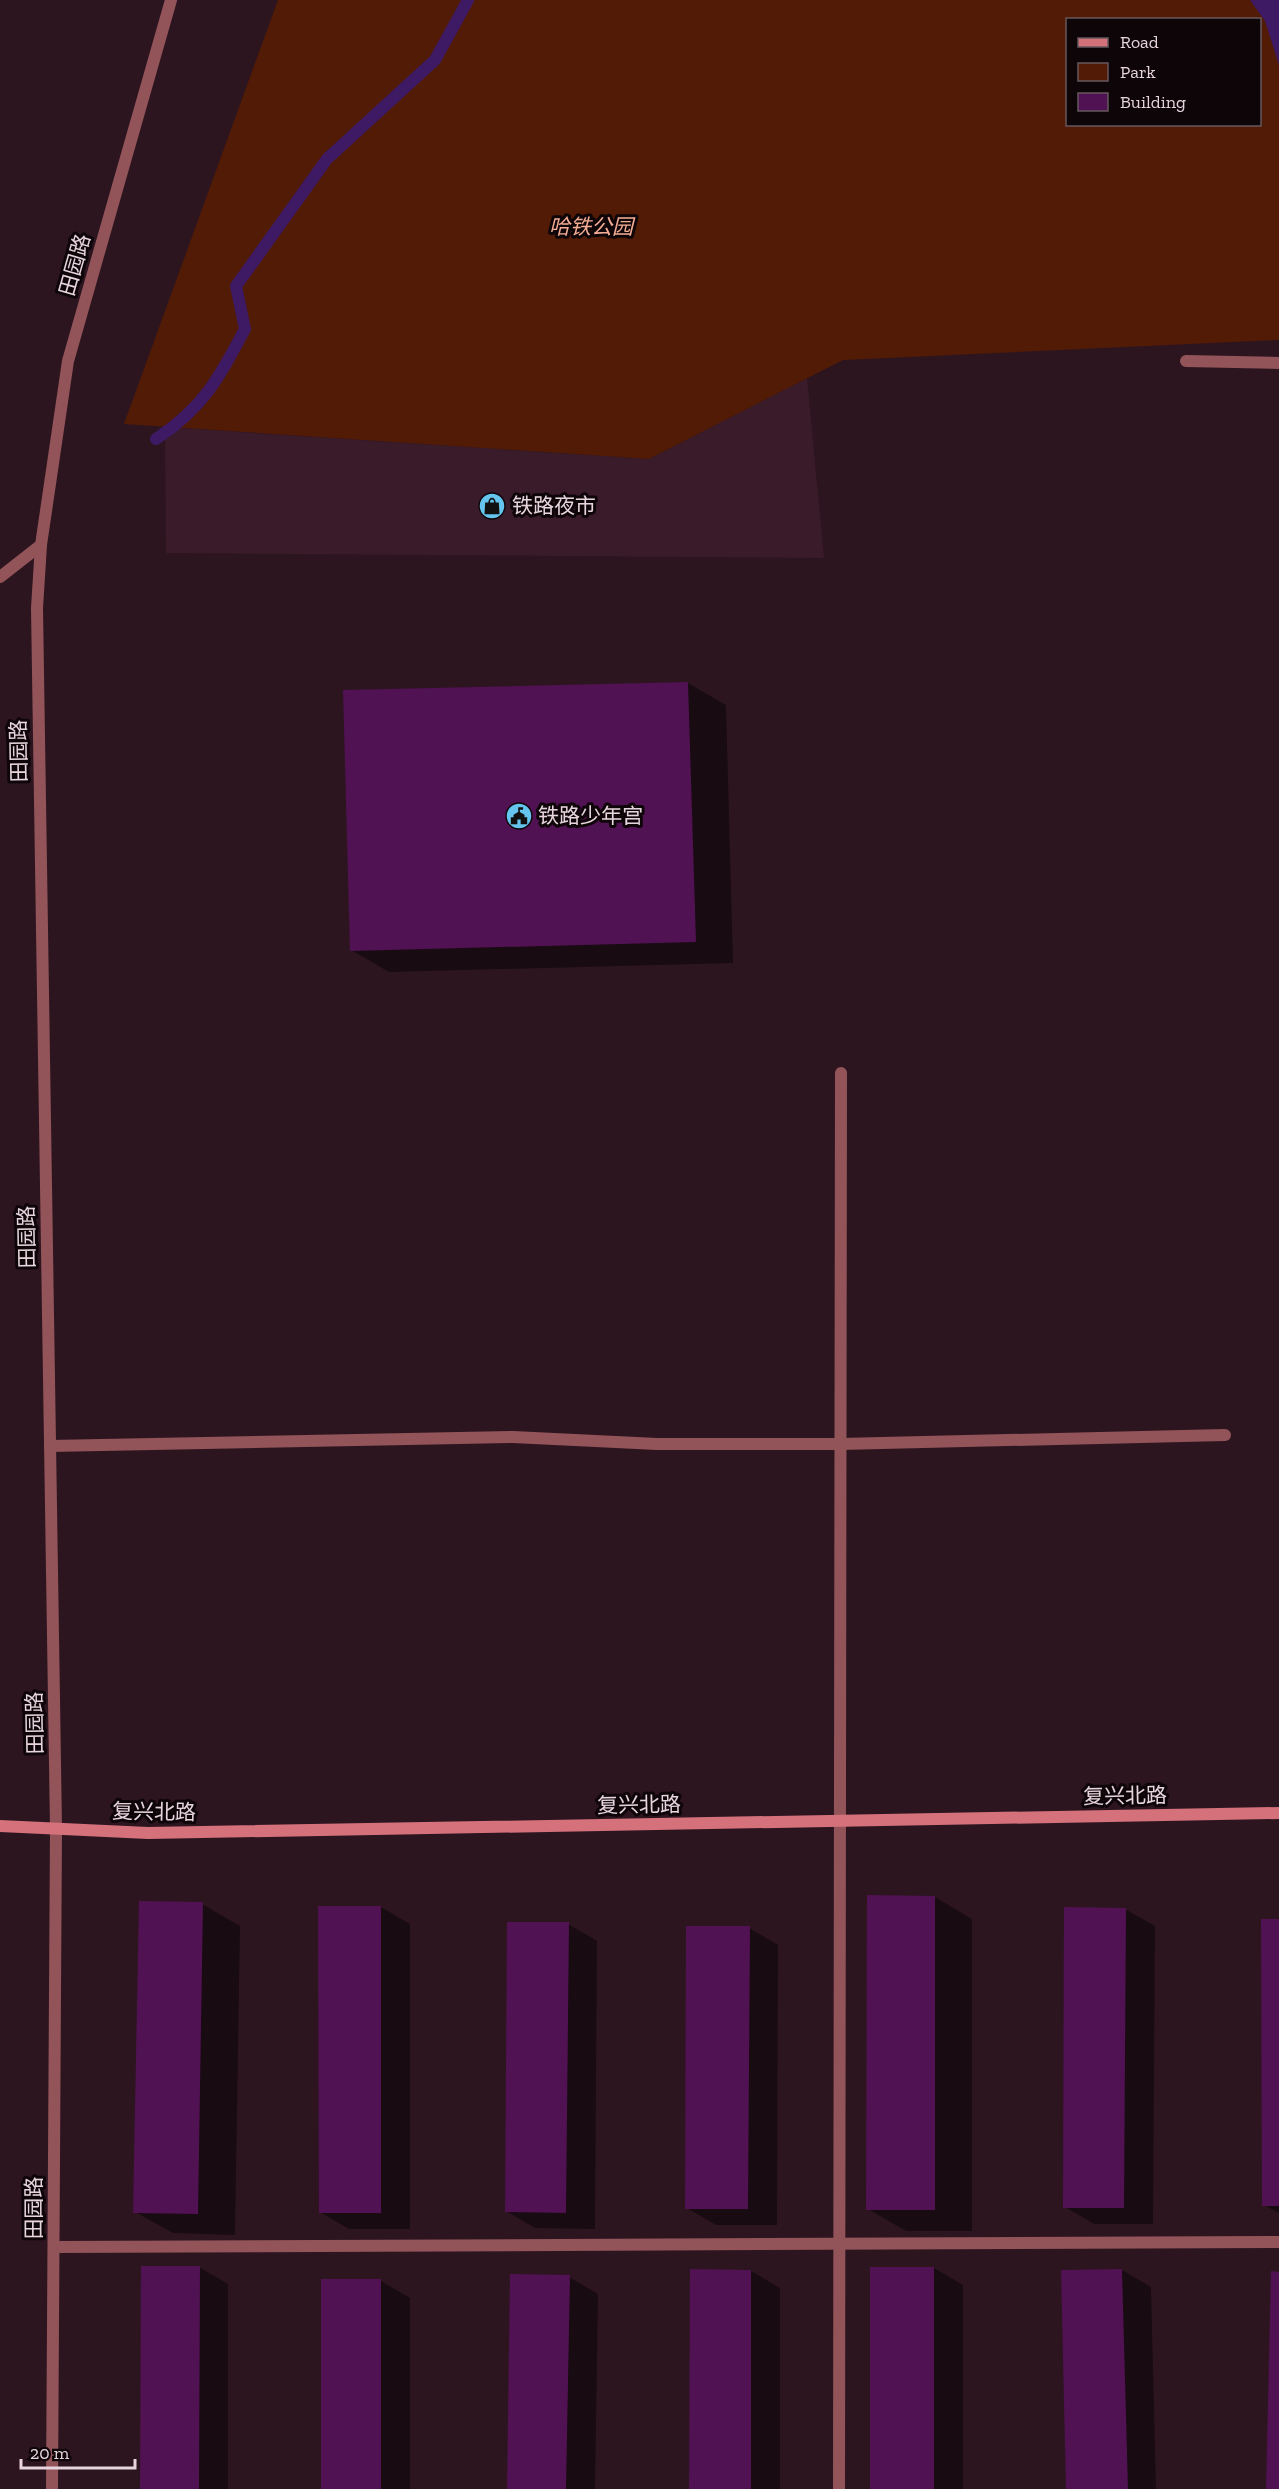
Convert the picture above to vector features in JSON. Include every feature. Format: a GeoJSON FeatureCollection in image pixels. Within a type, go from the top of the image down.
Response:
{"type":"FeatureCollection","features":[{"type":"Feature","properties":{"kind":"street","name":"田园路"},"geometry":{"type":"LineString","coordinates":[[52,2489],[56,1828],[37,608],[41,545],[68,361],[171,0]]}},
{"type":"Feature","properties":{"kind":"street"},"geometry":{"type":"LineString","coordinates":[[1186,361],[1279,363]]}},
{"type":"Feature","properties":{"kind":"street"},"geometry":{"type":"LineString","coordinates":[[0,577],[41,545]]}},
{"type":"Feature","properties":{"kind":"street"},"geometry":{"type":"LineString","coordinates":[[839,2489],[841,1073]]}},
{"type":"Feature","properties":{"kind":"street"},"geometry":{"type":"LineString","coordinates":[[50,1446],[513,1437],[657,1444],[840,1444],[1224,1435]]}},
{"type":"Feature","properties":{"kind":"street","name":"复兴北路"},"geometry":{"type":"LineString","coordinates":[[0,1826],[148,1833],[1279,1813]]}},
{"type":"Feature","properties":{"kind":"street"},"geometry":{"type":"LineString","coordinates":[[54,2247],[1279,2242]]}},
{"type":"Feature","properties":{"kind":"shaded area"},"geometry":{"type":"Polygon","coordinates":[[[1250,0],[1279,0],[1279,65],[1265,21],[1250,0]]]}},
{"type":"Feature","properties":{"kind":"shaded area","name":"铁路夜市"},"geometry":{"type":"Polygon","coordinates":[[[807,378],[824,558],[166,553],[165,427],[649,459],[807,378]]]}},
{"type":"Feature","properties":{"kind":"green space","name":"哈铁公园"},"geometry":{"type":"Polygon","coordinates":[[[278,0],[1279,0],[1279,340],[843,360],[649,459],[124,424],[278,0]]]}},
{"type":"Feature","properties":{"kind":"building","name":"铁路少年宫"},"geometry":{"type":"Polygon","coordinates":[[[688,682],[696,942],[350,951],[343,690],[688,682]]]}},
{"type":"Feature","properties":{"kind":"building"},"geometry":{"type":"Polygon","coordinates":[[[867,1895],[935,1896],[935,2210],[866,2210],[867,1895]]]}},
{"type":"Feature","properties":{"kind":"building"},"geometry":{"type":"Polygon","coordinates":[[[139,1901],[203,1902],[198,2214],[133,2213],[139,1901]]]}},
{"type":"Feature","properties":{"kind":"building"},"geometry":{"type":"Polygon","coordinates":[[[318,1906],[381,1906],[381,2213],[319,2213],[318,1906]]]}},
{"type":"Feature","properties":{"kind":"building"},"geometry":{"type":"Polygon","coordinates":[[[1064,1907],[1126,1908],[1124,2208],[1063,2208],[1064,1907]]]}},
{"type":"Feature","properties":{"kind":"building"},"geometry":{"type":"Polygon","coordinates":[[[1261,1919],[1279,1919],[1279,2206],[1262,2206],[1261,1919]]]}},
{"type":"Feature","properties":{"kind":"building"},"geometry":{"type":"Polygon","coordinates":[[[507,1922],[569,1922],[566,2213],[505,2212],[507,1922]]]}},
{"type":"Feature","properties":{"kind":"building"},"geometry":{"type":"Polygon","coordinates":[[[686,1926],[750,1926],[748,2209],[685,2209],[686,1926]]]}},
{"type":"Feature","properties":{"kind":"building"},"geometry":{"type":"Polygon","coordinates":[[[141,2266],[200,2266],[199,2489],[140,2489],[141,2266]]]}},
{"type":"Feature","properties":{"kind":"building"},"geometry":{"type":"Polygon","coordinates":[[[870,2267],[934,2267],[934,2489],[870,2489],[870,2267]]]}},
{"type":"Feature","properties":{"kind":"building"},"geometry":{"type":"Polygon","coordinates":[[[690,2269],[751,2270],[751,2489],[689,2489],[690,2269]]]}},
{"type":"Feature","properties":{"kind":"building"},"geometry":{"type":"Polygon","coordinates":[[[1122,2269],[1128,2489],[1066,2489],[1061,2270],[1122,2269]]]}},
{"type":"Feature","properties":{"kind":"building"},"geometry":{"type":"Polygon","coordinates":[[[1271,2271],[1279,2272],[1279,2489],[1266,2489],[1271,2271]]]}},
{"type":"Feature","properties":{"kind":"building"},"geometry":{"type":"Polygon","coordinates":[[[510,2274],[570,2275],[566,2489],[507,2489],[510,2274]]]}},
{"type":"Feature","properties":{"kind":"building"},"geometry":{"type":"Polygon","coordinates":[[[321,2279],[381,2279],[381,2489],[321,2489],[321,2279]]]}},
{"type":"Feature","properties":{"kind":"waterway"},"geometry":{"type":"LineString","coordinates":[[156,439],[186,415],[209,390],[245,329],[236,286],[327,159],[435,60],[468,0]]}},
{"type":"Feature","properties":{"kind":"place","name":"铁路夜市"},"geometry":{"type":"Point","coordinates":[492,506]}},
{"type":"Feature","properties":{"kind":"place","name":"铁路少年宫"},"geometry":{"type":"Point","coordinates":[519,816]}}]}
